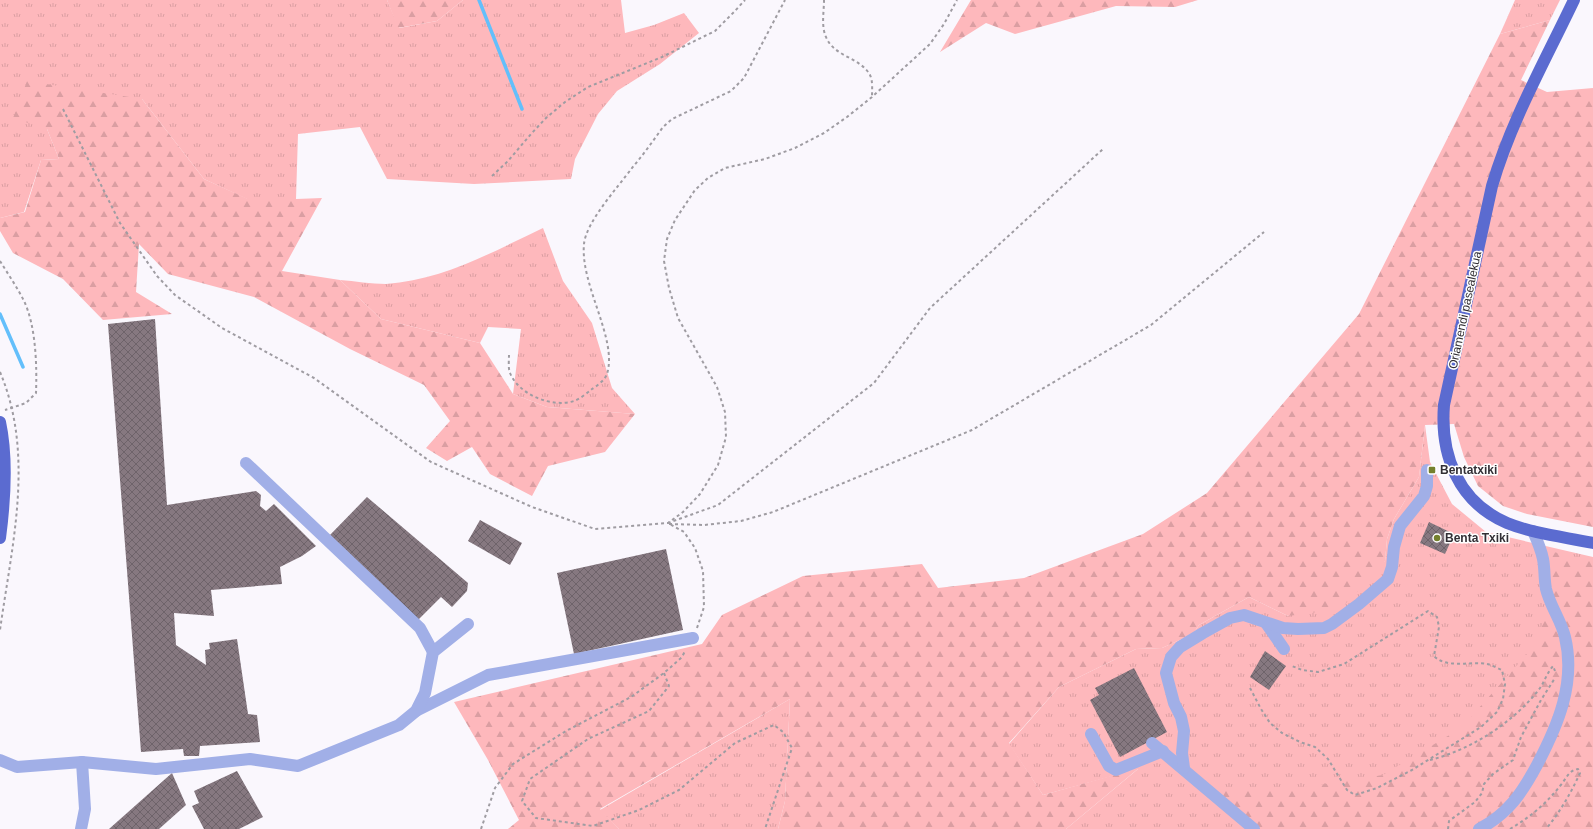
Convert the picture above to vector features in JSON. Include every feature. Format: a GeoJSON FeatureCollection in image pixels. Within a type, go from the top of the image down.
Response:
{"type":"FeatureCollection","features":[{"type":"Feature","properties":{"kind":"main road","name":"Oriamendi pasealekua"},"geometry":{"type":"LineString","coordinates":[[1574,0],[1499,160],[1445,398],[1442,424],[1444,443],[1449,459],[1464,490],[1475,502],[1490,514],[1508,523],[1593,543]]}},
{"type":"Feature","properties":{"kind":"main road"},"geometry":{"type":"LineString","coordinates":[[0,422],[4,447],[5,475],[0,538]]}},
{"type":"Feature","properties":{"kind":"lane"},"geometry":{"type":"LineString","coordinates":[[246,463],[420,628],[433,652],[425,693],[416,711]]}},
{"type":"Feature","properties":{"kind":"lane"},"geometry":{"type":"LineString","coordinates":[[1184,768],[1182,753],[1184,731],[1181,717],[1174,703],[1166,672],[1171,657],[1180,647],[1203,633],[1230,618],[1244,615],[1283,628],[1298,630],[1324,628],[1332,624],[1388,578],[1392,567],[1394,547],[1400,526],[1424,496],[1427,486],[1427,470]]}},
{"type":"Feature","properties":{"kind":"lane"},"geometry":{"type":"LineString","coordinates":[[1479,829],[1500,816],[1522,791],[1557,724],[1564,705],[1568,681],[1568,654],[1565,637],[1561,623],[1546,590],[1541,550],[1533,530]]}},
{"type":"Feature","properties":{"kind":"lane"},"geometry":{"type":"LineString","coordinates":[[1266,623],[1284,649]]}},
{"type":"Feature","properties":{"kind":"lane"},"geometry":{"type":"LineString","coordinates":[[433,652],[468,624]]}},
{"type":"Feature","properties":{"kind":"lane"},"geometry":{"type":"LineString","coordinates":[[0,760],[17,767],[82,762],[156,769],[250,759],[298,766],[399,725],[416,711],[463,689],[488,675],[693,638]]}},
{"type":"Feature","properties":{"kind":"lane"},"geometry":{"type":"LineString","coordinates":[[1091,734],[1109,766],[1116,770],[1163,751]]}},
{"type":"Feature","properties":{"kind":"lane"},"geometry":{"type":"LineString","coordinates":[[1152,743],[1184,768],[1254,829]]}},
{"type":"Feature","properties":{"kind":"lane"},"geometry":{"type":"LineString","coordinates":[[81,829],[85,809],[82,762]]}},
{"type":"Feature","properties":{"kind":"path"},"geometry":{"type":"LineString","coordinates":[[492,176],[508,162],[546,118],[565,102],[588,87],[662,57],[715,31],[745,0]]}},
{"type":"Feature","properties":{"kind":"path"},"geometry":{"type":"LineString","coordinates":[[509,355],[510,371],[518,385],[534,396],[556,402],[575,401],[597,386],[606,375],[608,358],[606,338],[584,265],[584,243],[590,228],[600,211],[663,127],[672,118],[731,91],[744,78],[785,0]]}},
{"type":"Feature","properties":{"kind":"path"},"geometry":{"type":"LineString","coordinates":[[824,0],[823,25],[825,36],[831,46],[863,67],[870,76],[872,97]]}},
{"type":"Feature","properties":{"kind":"path"},"geometry":{"type":"LineString","coordinates":[[668,523],[683,512],[700,494],[718,465],[726,437],[725,412],[716,387],[678,318],[669,288],[664,261],[666,239],[675,220],[696,190],[708,178],[725,168],[765,159],[795,148],[824,133],[872,97],[930,44],[944,24],[957,0]]}},
{"type":"Feature","properties":{"kind":"path"},"geometry":{"type":"LineString","coordinates":[[63,109],[120,223],[157,276],[176,295],[222,328],[314,378],[430,462],[532,507],[595,529],[668,523],[704,525],[741,521],[773,512],[972,430],[1151,325],[1264,232]]}},
{"type":"Feature","properties":{"kind":"path"},"geometry":{"type":"LineString","coordinates":[[668,523],[718,505],[874,383],[930,308],[1103,149]]}},
{"type":"Feature","properties":{"kind":"path"},"geometry":{"type":"LineString","coordinates":[[0,261],[24,302],[33,333],[37,374],[36,393],[26,403],[0,412]]}},
{"type":"Feature","properties":{"kind":"path"},"geometry":{"type":"LineString","coordinates":[[481,829],[495,788],[513,764],[566,732],[632,697],[664,674],[682,657],[693,638],[704,607],[703,571],[695,548],[688,537],[684,532],[668,523]]}},
{"type":"Feature","properties":{"kind":"path"},"geometry":{"type":"LineString","coordinates":[[1250,688],[1270,723],[1282,733],[1300,742],[1315,747],[1328,759],[1347,790],[1355,796],[1377,788],[1427,761],[1481,727],[1497,712],[1503,699],[1505,684],[1502,670],[1488,664],[1448,663],[1438,660],[1434,656],[1439,627],[1437,617],[1428,611],[1344,664],[1318,672],[1302,670],[1292,666]]}},
{"type":"Feature","properties":{"kind":"path"},"geometry":{"type":"LineString","coordinates":[[1427,761],[1445,756],[1473,744],[1493,732],[1510,719],[1538,691],[1547,673],[1553,666],[1558,675],[1541,700],[1522,737],[1513,760],[1493,774],[1484,784],[1482,793],[1475,802],[1449,821],[1448,829]]}},
{"type":"Feature","properties":{"kind":"path"},"geometry":{"type":"LineString","coordinates":[[664,674],[669,686],[649,711],[588,739],[530,779],[522,801],[536,818],[593,826],[639,810],[679,790],[735,743],[774,725],[782,732],[792,748],[765,829]]}},
{"type":"Feature","properties":{"kind":"path"},"geometry":{"type":"LineString","coordinates":[[1510,829],[1536,812],[1571,772],[1578,769],[1580,773],[1571,792],[1557,815],[1546,829]]}},
{"type":"Feature","properties":{"kind":"green space"},"geometry":{"type":"Polygon","coordinates":[[[0,0],[387,0],[399,28],[437,21],[463,0],[621,0],[625,33],[654,25],[684,13],[699,33],[660,64],[617,91],[598,114],[575,159],[571,179],[474,184],[387,179],[360,127],[298,134],[296,199],[247,199],[204,179],[142,99],[47,129],[59,159],[41,160],[24,212],[0,218],[0,0]]]}},
{"type":"Feature","properties":{"kind":"green space"},"geometry":{"type":"Polygon","coordinates":[[[387,0],[463,0],[437,21],[398,28],[387,0]]]}},
{"type":"Feature","properties":{"kind":"green space"},"geometry":{"type":"Polygon","coordinates":[[[971,0],[1198,0],[1175,7],[1116,6],[1015,34],[986,23],[940,52],[971,0]]]}},
{"type":"Feature","properties":{"kind":"green space"},"geometry":{"type":"Polygon","coordinates":[[[1515,0],[1560,0],[1550,20],[1500,34],[1515,0]]]}},
{"type":"Feature","properties":{"kind":"green space"},"geometry":{"type":"Polygon","coordinates":[[[1550,20],[1521,80],[1547,92],[1593,88],[1593,527],[1527,514],[1503,506],[1478,486],[1464,457],[1454,424],[1425,425],[1419,477],[1394,519],[1387,539],[1385,561],[1374,575],[1340,609],[1288,616],[1249,597],[1199,625],[1193,634],[1162,648],[1136,649],[1059,687],[1009,743],[1043,795],[1139,768],[1066,829],[778,829],[785,801],[790,699],[600,809],[619,829],[508,829],[519,820],[488,760],[454,702],[702,644],[722,615],[803,576],[922,564],[938,588],[1024,578],[1143,534],[1207,493],[1359,314],[1500,34],[1550,20]]]}},
{"type":"Feature","properties":{"kind":"green space"},"geometry":{"type":"Polygon","coordinates":[[[27,81],[142,99],[204,179],[248,199],[322,198],[282,271],[340,280],[381,319],[480,343],[513,394],[547,407],[635,414],[605,452],[548,466],[532,496],[490,474],[472,447],[447,461],[426,448],[450,421],[424,385],[350,349],[254,297],[168,274],[139,244],[136,292],[172,314],[103,320],[63,279],[13,253],[0,231],[0,218],[25,212],[41,160],[59,159],[47,129],[13,118],[27,81]]]}},
{"type":"Feature","properties":{"kind":"green space"},"geometry":{"type":"Polygon","coordinates":[[[543,228],[563,281],[592,323],[612,388],[635,414],[547,407],[513,394],[521,329],[488,327],[480,343],[381,319],[340,280],[386,284],[427,277],[467,264],[543,228]]]}},
{"type":"Feature","properties":{"kind":"green space"},"geometry":{"type":"Polygon","coordinates":[[[1425,425],[1430,462],[1452,504],[1486,532],[1593,557],[1593,829],[1066,829],[1138,769],[1043,795],[1009,744],[1059,687],[1136,649],[1162,648],[1193,634],[1199,625],[1249,597],[1288,616],[1385,561],[1387,539],[1394,519],[1419,477],[1425,425]]]}},
{"type":"Feature","properties":{"kind":"green space"},"geometry":{"type":"Polygon","coordinates":[[[1545,550],[1593,561],[1593,829],[1246,829],[1215,787],[1286,790],[1383,775],[1461,728],[1537,643],[1545,614],[1548,611],[1545,550]]]}},
{"type":"Feature","properties":{"kind":"green space"},"geometry":{"type":"Polygon","coordinates":[[[790,699],[785,801],[778,829],[619,829],[600,810],[790,699]]]}},
{"type":"Feature","properties":{"kind":"building"},"geometry":{"type":"Polygon","coordinates":[[[155,319],[167,505],[256,491],[261,495],[260,506],[266,511],[274,504],[316,546],[302,556],[280,567],[282,584],[211,590],[214,616],[174,613],[176,645],[206,665],[205,650],[210,649],[209,643],[237,639],[248,714],[257,715],[260,742],[200,746],[199,756],[184,756],[183,749],[141,752],[108,324],[155,319]]]}},
{"type":"Feature","properties":{"kind":"building"},"geometry":{"type":"Polygon","coordinates":[[[367,497],[468,583],[467,591],[452,607],[441,597],[418,620],[330,535],[367,497]]]}},
{"type":"Feature","properties":{"kind":"building"},"geometry":{"type":"Polygon","coordinates":[[[480,520],[522,543],[510,565],[468,541],[480,520]]]}},
{"type":"Feature","properties":{"kind":"building","name":"Benta Txiki"},"geometry":{"type":"Polygon","coordinates":[[[1429,522],[1454,534],[1445,554],[1420,543],[1429,522]]]}},
{"type":"Feature","properties":{"kind":"building"},"geometry":{"type":"Polygon","coordinates":[[[666,549],[683,630],[574,654],[557,573],[666,549]]]}},
{"type":"Feature","properties":{"kind":"building"},"geometry":{"type":"Polygon","coordinates":[[[1265,651],[1286,666],[1269,690],[1250,677],[1265,651]]]}},
{"type":"Feature","properties":{"kind":"building"},"geometry":{"type":"Polygon","coordinates":[[[1134,668],[1167,732],[1120,757],[1090,700],[1099,695],[1095,688],[1134,668]]]}},
{"type":"Feature","properties":{"kind":"building"},"geometry":{"type":"Polygon","coordinates":[[[237,771],[263,817],[239,829],[204,829],[192,806],[199,803],[194,791],[237,771]]]}},
{"type":"Feature","properties":{"kind":"building"},"geometry":{"type":"Polygon","coordinates":[[[172,773],[186,805],[159,829],[109,829],[172,773]]]}},
{"type":"Feature","properties":{"kind":"waterway"},"geometry":{"type":"LineString","coordinates":[[479,0],[522,109]]}},
{"type":"Feature","properties":{"kind":"waterway"},"geometry":{"type":"LineString","coordinates":[[0,314],[23,367]]}},
{"type":"Feature","properties":{"kind":"place","name":"Bentatxiki"},"geometry":{"type":"Point","coordinates":[1432,470]}},
{"type":"Feature","properties":{"kind":"place","name":"Benta Txiki"},"geometry":{"type":"Point","coordinates":[1437,538]}}]}
